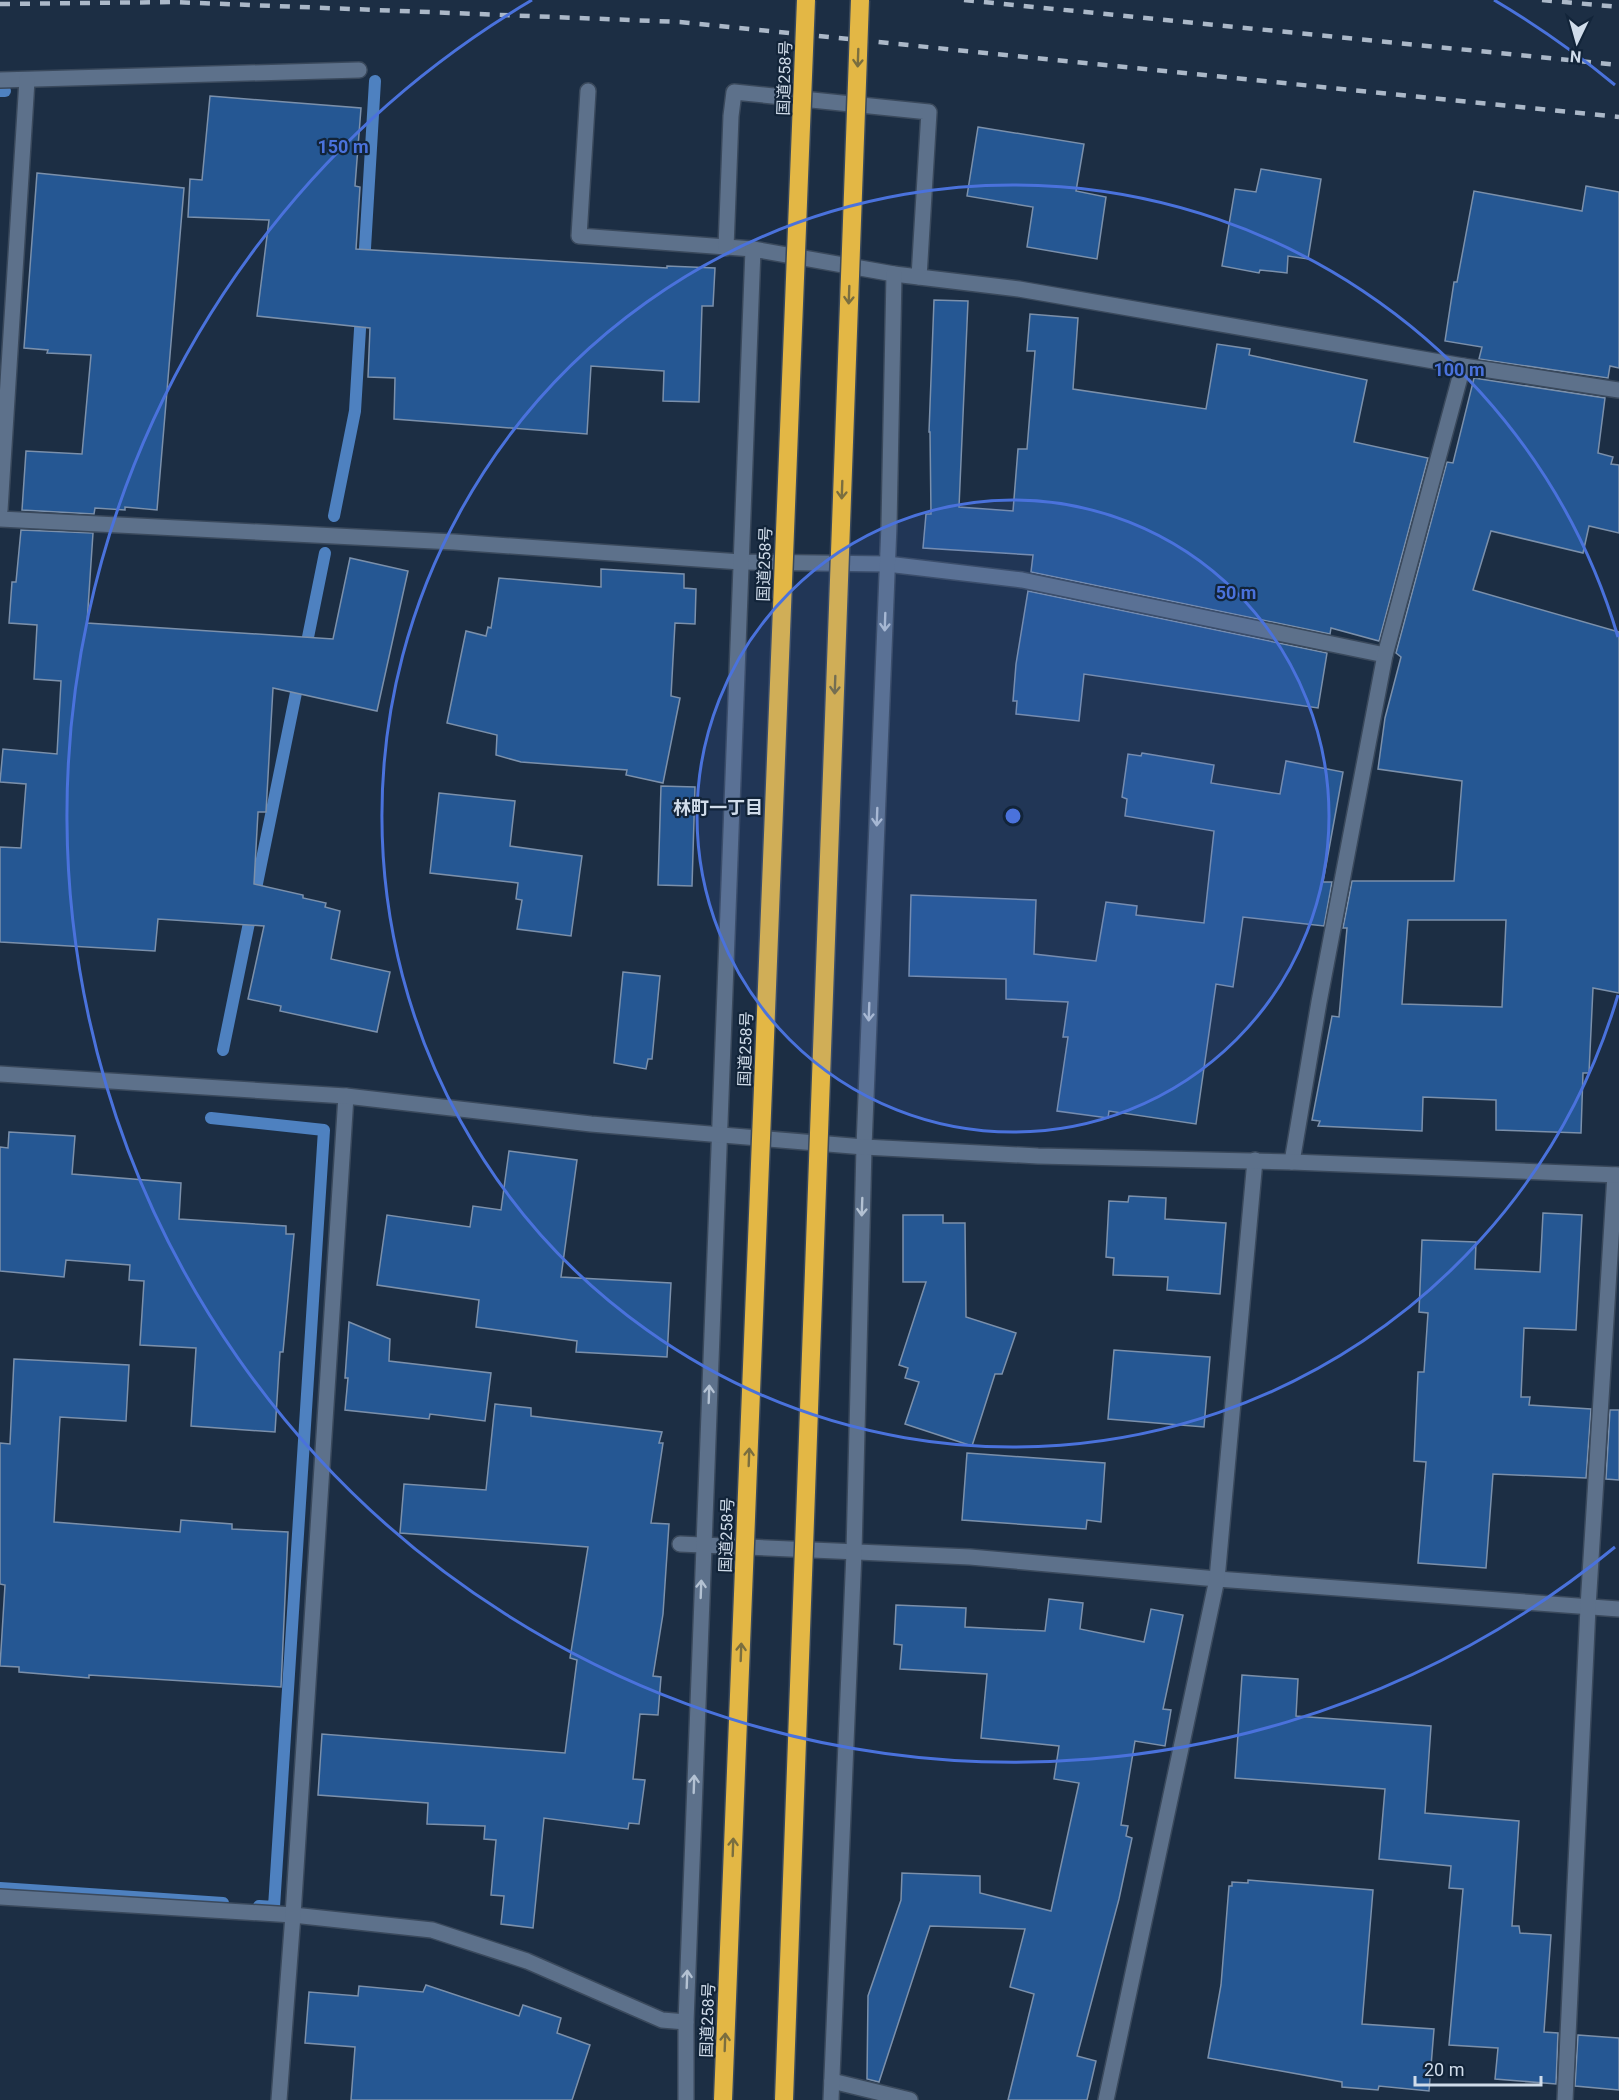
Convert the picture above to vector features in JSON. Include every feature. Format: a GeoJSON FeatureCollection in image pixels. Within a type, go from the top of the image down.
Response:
{"type":"FeatureCollection","features":[{"type":"Feature","properties":{"kind":"highway","name":"国道258号"},"geometry":{"type":"LineString","coordinates":[[723,2100],[806,0]]}},
{"type":"Feature","properties":{"kind":"highway"},"geometry":{"type":"LineString","coordinates":[[784,2100],[860,0]]}},
{"type":"Feature","properties":{"kind":"street"},"geometry":{"type":"LineString","coordinates":[[0,80],[359,70]]}},
{"type":"Feature","properties":{"kind":"street"},"geometry":{"type":"LineString","coordinates":[[0,510],[27,80]]}},
{"type":"Feature","properties":{"kind":"street"},"geometry":{"type":"LineString","coordinates":[[588,91],[579,236],[753,249],[894,274],[1019,289],[1463,366],[1619,390]]}},
{"type":"Feature","properties":{"kind":"street"},"geometry":{"type":"LineString","coordinates":[[726,248],[734,92],[929,112],[919,277]]}},
{"type":"Feature","properties":{"kind":"street"},"geometry":{"type":"LineString","coordinates":[[686,2100],[686,2022],[703,1545],[753,249]]}},
{"type":"Feature","properties":{"kind":"street"},"geometry":{"type":"LineString","coordinates":[[831,2100],[854,1552],[864,1147],[887,564],[894,274]]}},
{"type":"Feature","properties":{"kind":"street"},"geometry":{"type":"LineString","coordinates":[[1293,1162],[1319,1002],[1384,655],[1463,366]]}},
{"type":"Feature","properties":{"kind":"street"},"geometry":{"type":"LineString","coordinates":[[0,519],[454,542],[741,562],[887,564],[1022,580],[1384,655]]}},
{"type":"Feature","properties":{"kind":"street"},"geometry":{"type":"LineString","coordinates":[[0,1074],[346,1096],[591,1124],[864,1147],[1617,1175],[1588,1607],[1565,2100]]}},
{"type":"Feature","properties":{"kind":"street"},"geometry":{"type":"LineString","coordinates":[[279,2100],[346,1096]]}},
{"type":"Feature","properties":{"kind":"street"},"geometry":{"type":"LineString","coordinates":[[1106,2100],[1217,1580],[1255,1160]]}},
{"type":"Feature","properties":{"kind":"street"},"geometry":{"type":"LineString","coordinates":[[680,1544],[970,1557],[1217,1580],[1619,1609]]}},
{"type":"Feature","properties":{"kind":"street"},"geometry":{"type":"LineString","coordinates":[[0,1897],[293,1915],[432,1930],[527,1961],[662,2020],[686,2022]]}},
{"type":"Feature","properties":{"kind":"street"},"geometry":{"type":"LineString","coordinates":[[832,2080],[910,2100]]}},
{"type":"Feature","properties":{"kind":"building"},"geometry":{"type":"Polygon","coordinates":[[[210,96],[361,108],[355,186],[360,187],[356,249],[667,268],[667,266],[715,268],[713,306],[702,306],[699,402],[663,401],[664,371],[591,366],[587,434],[394,419],[395,378],[368,377],[370,328],[257,316],[269,220],[188,217],[190,179],[202,180],[210,96]]]}},
{"type":"Feature","properties":{"kind":"building"},"geometry":{"type":"Polygon","coordinates":[[[978,127],[1084,144],[1076,191],[1106,197],[1097,259],[1027,247],[1033,207],[967,196],[978,127]]]}},
{"type":"Feature","properties":{"kind":"building"},"geometry":{"type":"Polygon","coordinates":[[[1261,169],[1321,179],[1308,259],[1288,256],[1287,273],[1260,270],[1259,273],[1222,266],[1235,189],[1256,192],[1261,169]]]}},
{"type":"Feature","properties":{"kind":"building"},"geometry":{"type":"Polygon","coordinates":[[[37,173],[184,188],[157,510],[125,507],[125,510],[95,508],[94,514],[22,510],[26,451],[82,454],[91,355],[47,353],[48,350],[24,348],[37,173]]]}},
{"type":"Feature","properties":{"kind":"building"},"geometry":{"type":"Polygon","coordinates":[[[1586,186],[1619,192],[1619,368],[1610,366],[1608,378],[1479,359],[1482,347],[1445,341],[1454,282],[1457,282],[1474,191],[1582,211],[1586,186]]]}},
{"type":"Feature","properties":{"kind":"building"},"geometry":{"type":"Polygon","coordinates":[[[934,300],[968,301],[959,507],[1013,511],[1018,449],[1027,449],[1035,351],[1027,351],[1030,314],[1078,318],[1073,389],[1206,409],[1217,344],[1250,349],[1249,355],[1367,380],[1354,442],[1428,458],[1379,641],[1331,628],[1330,634],[1031,572],[1033,555],[923,548],[926,514],[931,514],[929,432],[934,300]]]}},
{"type":"Feature","properties":{"kind":"building"},"geometry":{"type":"Polygon","coordinates":[[[1474,378],[1605,398],[1598,453],[1613,457],[1611,464],[1619,465],[1619,533],[1589,526],[1583,553],[1491,531],[1473,590],[1619,632],[1619,993],[1593,988],[1589,1073],[1583,1073],[1581,1133],[1496,1130],[1496,1100],[1423,1097],[1422,1131],[1318,1126],[1320,1121],[1312,1120],[1332,1016],[1339,1017],[1347,928],[1343,928],[1352,881],[1454,881],[1462,781],[1378,769],[1385,718],[1401,657],[1396,653],[1447,462],[1453,463],[1474,378]],[[1408,920],[1402,1004],[1502,1007],[1506,920],[1408,920]]]}},
{"type":"Feature","properties":{"kind":"building"},"geometry":{"type":"Polygon","coordinates":[[[21,530],[93,533],[87,623],[333,639],[350,558],[408,571],[377,711],[273,688],[266,812],[258,812],[254,884],[303,895],[303,898],[326,903],[325,907],[340,911],[331,959],[390,972],[377,1032],[280,1011],[281,1006],[248,999],[264,926],[158,919],[155,951],[0,942],[0,847],[21,848],[26,784],[0,782],[3,749],[57,754],[61,681],[34,679],[37,625],[9,623],[12,582],[16,582],[21,530]]]}},
{"type":"Feature","properties":{"kind":"building"},"geometry":{"type":"Polygon","coordinates":[[[601,569],[684,574],[684,588],[696,589],[695,624],[675,623],[671,696],[680,698],[663,783],[626,775],[627,770],[521,762],[496,755],[497,735],[447,723],[466,631],[486,636],[488,627],[491,628],[499,578],[601,587],[601,569]]]}},
{"type":"Feature","properties":{"kind":"building"},"geometry":{"type":"Polygon","coordinates":[[[1028,591],[1327,653],[1318,708],[1084,674],[1079,721],[1016,714],[1017,701],[1013,701],[1016,664],[1028,591]]]}},
{"type":"Feature","properties":{"kind":"building"},"geometry":{"type":"Polygon","coordinates":[[[1142,753],[1214,765],[1211,783],[1280,794],[1286,761],[1343,772],[1323,882],[1332,882],[1324,926],[1243,917],[1233,987],[1216,984],[1196,1124],[1109,1111],[1108,1118],[1057,1111],[1068,1037],[1063,1037],[1068,1002],[1006,999],[1006,979],[909,976],[911,895],[1036,900],[1034,954],[1096,961],[1106,902],[1137,906],[1136,915],[1204,923],[1214,831],[1125,816],[1127,799],[1122,797],[1128,754],[1141,756],[1142,753]]]}},
{"type":"Feature","properties":{"kind":"building"},"geometry":{"type":"Polygon","coordinates":[[[661,786],[695,787],[692,886],[658,885],[661,786]]]}},
{"type":"Feature","properties":{"kind":"building"},"geometry":{"type":"Polygon","coordinates":[[[439,793],[515,801],[510,846],[582,856],[571,936],[517,929],[522,900],[516,899],[518,883],[430,873],[439,793]]]}},
{"type":"Feature","properties":{"kind":"building"},"geometry":{"type":"Polygon","coordinates":[[[623,972],[660,976],[652,1059],[648,1059],[646,1069],[614,1063],[623,972]]]}},
{"type":"Feature","properties":{"kind":"building"},"geometry":{"type":"Polygon","coordinates":[[[9,1132],[75,1136],[72,1174],[181,1183],[179,1219],[286,1226],[286,1234],[294,1234],[283,1352],[280,1352],[275,1432],[191,1426],[196,1348],[140,1345],[144,1281],[129,1280],[130,1265],[66,1260],[64,1277],[0,1271],[0,1147],[8,1148],[9,1132]]]}},
{"type":"Feature","properties":{"kind":"building"},"geometry":{"type":"Polygon","coordinates":[[[509,1151],[577,1160],[561,1277],[671,1283],[667,1357],[576,1352],[577,1341],[476,1327],[479,1300],[377,1285],[387,1215],[470,1227],[473,1206],[501,1210],[509,1151]]]}},
{"type":"Feature","properties":{"kind":"building"},"geometry":{"type":"Polygon","coordinates":[[[1129,1196],[1166,1198],[1165,1219],[1226,1223],[1220,1294],[1167,1290],[1168,1277],[1113,1275],[1114,1258],[1106,1257],[1109,1201],[1128,1202],[1129,1196]]]}},
{"type":"Feature","properties":{"kind":"building"},"geometry":{"type":"Polygon","coordinates":[[[1543,1213],[1582,1215],[1576,1330],[1524,1328],[1521,1397],[1530,1397],[1529,1405],[1591,1409],[1586,1478],[1493,1474],[1486,1568],[1418,1563],[1426,1462],[1414,1461],[1418,1372],[1424,1372],[1428,1313],[1419,1312],[1422,1240],[1476,1242],[1475,1269],[1540,1272],[1543,1213]]]}},
{"type":"Feature","properties":{"kind":"building"},"geometry":{"type":"Polygon","coordinates":[[[903,1215],[943,1215],[943,1223],[965,1223],[966,1317],[1016,1333],[1002,1374],[995,1374],[972,1446],[905,1424],[919,1382],[905,1378],[908,1368],[899,1365],[926,1282],[903,1282],[903,1215]]]}},
{"type":"Feature","properties":{"kind":"building"},"geometry":{"type":"Polygon","coordinates":[[[349,1322],[390,1339],[389,1361],[491,1373],[485,1421],[430,1414],[429,1419],[345,1410],[349,1322]]]}},
{"type":"Feature","properties":{"kind":"building"},"geometry":{"type":"Polygon","coordinates":[[[1114,1350],[1210,1357],[1204,1427],[1108,1419],[1114,1350]]]}},
{"type":"Feature","properties":{"kind":"building"},"geometry":{"type":"Polygon","coordinates":[[[14,1359],[129,1365],[126,1421],[60,1417],[54,1522],[180,1532],[181,1520],[232,1524],[232,1529],[288,1532],[281,1687],[89,1675],[89,1678],[19,1672],[19,1667],[0,1666],[5,1585],[0,1584],[0,1443],[10,1444],[14,1359]]]}},
{"type":"Feature","properties":{"kind":"building"},"geometry":{"type":"Polygon","coordinates":[[[495,1404],[531,1408],[531,1416],[662,1432],[659,1443],[663,1443],[651,1523],[669,1524],[663,1614],[653,1676],[661,1677],[658,1715],[640,1714],[633,1779],[645,1780],[639,1824],[629,1823],[628,1829],[544,1818],[533,1928],[501,1924],[504,1896],[491,1895],[496,1840],[484,1839],[485,1826],[427,1824],[428,1803],[318,1795],[322,1734],[565,1753],[577,1660],[570,1658],[588,1547],[400,1533],[404,1484],[486,1490],[495,1404]]]}},
{"type":"Feature","properties":{"kind":"building"},"geometry":{"type":"Polygon","coordinates":[[[1610,1410],[1619,1410],[1619,1480],[1606,1479],[1610,1410]]]}},
{"type":"Feature","properties":{"kind":"building"},"geometry":{"type":"Polygon","coordinates":[[[967,1453],[1105,1463],[1101,1522],[1087,1520],[1086,1529],[962,1520],[967,1453]]]}},
{"type":"Feature","properties":{"kind":"building"},"geometry":{"type":"Polygon","coordinates":[[[1049,1599],[1083,1603],[1080,1629],[1144,1642],[1151,1609],[1183,1615],[1163,1709],[1171,1710],[1165,1746],[1135,1741],[1121,1825],[1128,1826],[1126,1836],[1132,1838],[1119,1899],[1077,2056],[1096,2061],[1087,2100],[1008,2100],[1034,1994],[1010,1987],[1025,1929],[930,1926],[879,2082],[867,2079],[868,1996],[901,1900],[902,1873],[980,1876],[980,1893],[1051,1911],[1079,1783],[1054,1779],[1059,1746],[981,1738],[987,1674],[900,1669],[902,1645],[894,1644],[896,1605],[966,1608],[965,1627],[1045,1631],[1049,1599]]]}},
{"type":"Feature","properties":{"kind":"building"},"geometry":{"type":"Polygon","coordinates":[[[1242,1675],[1298,1679],[1296,1716],[1431,1726],[1425,1813],[1519,1821],[1512,1926],[1519,1926],[1520,1933],[1551,1935],[1544,2032],[1558,2033],[1556,2084],[1495,2079],[1498,2048],[1449,2045],[1463,1889],[1449,1888],[1451,1866],[1379,1859],[1385,1789],[1235,1778],[1242,1675]]]}},
{"type":"Feature","properties":{"kind":"building"},"geometry":{"type":"Polygon","coordinates":[[[1248,1880],[1373,1890],[1362,2024],[1434,2029],[1429,2091],[1379,2086],[1378,2090],[1342,2087],[1342,2082],[1208,2058],[1221,1985],[1229,1886],[1232,1886],[1232,1882],[1248,1883],[1248,1880]]]}},
{"type":"Feature","properties":{"kind":"building"},"geometry":{"type":"Polygon","coordinates":[[[426,1985],[519,2016],[523,2005],[561,2018],[557,2033],[590,2045],[572,2100],[351,2100],[355,2047],[305,2043],[309,1992],[358,1996],[359,1986],[423,1992],[426,1985]]]}},
{"type":"Feature","properties":{"kind":"building"},"geometry":{"type":"Polygon","coordinates":[[[1578,2035],[1619,2038],[1619,2090],[1575,2086],[1578,2035]]]}},
{"type":"Feature","properties":{"kind":"waterway"},"geometry":{"type":"LineString","coordinates":[[364,265],[375,81]]}},
{"type":"Feature","properties":{"kind":"waterway"},"geometry":{"type":"LineString","coordinates":[[0,91],[5,91]]}},
{"type":"Feature","properties":{"kind":"waterway"},"geometry":{"type":"LineString","coordinates":[[334,516],[355,411],[361,313]]}},
{"type":"Feature","properties":{"kind":"waterway"},"geometry":{"type":"LineString","coordinates":[[305,652],[325,553]]}},
{"type":"Feature","properties":{"kind":"waterway"},"geometry":{"type":"LineString","coordinates":[[223,1050],[299,678]]}},
{"type":"Feature","properties":{"kind":"waterway"},"geometry":{"type":"LineString","coordinates":[[211,1118],[324,1130],[274,1907],[259,1906]]}},
{"type":"Feature","properties":{"kind":"waterway"},"geometry":{"type":"LineString","coordinates":[[0,1888],[223,1903]]}},
{"type":"Feature","properties":{"kind":"railway"},"geometry":{"type":"LineString","coordinates":[[964,0],[1619,65]]}},
{"type":"Feature","properties":{"kind":"railway"},"geometry":{"type":"LineString","coordinates":[[1542,0],[1619,7]]}},
{"type":"Feature","properties":{"kind":"railway"},"geometry":{"type":"LineString","coordinates":[[0,4],[174,2],[680,22],[1619,117]]}},
{"type":"Feature","properties":{"kind":"district","name":"林町一丁目"},"geometry":{"type":"Point","coordinates":[718,808]}}]}
